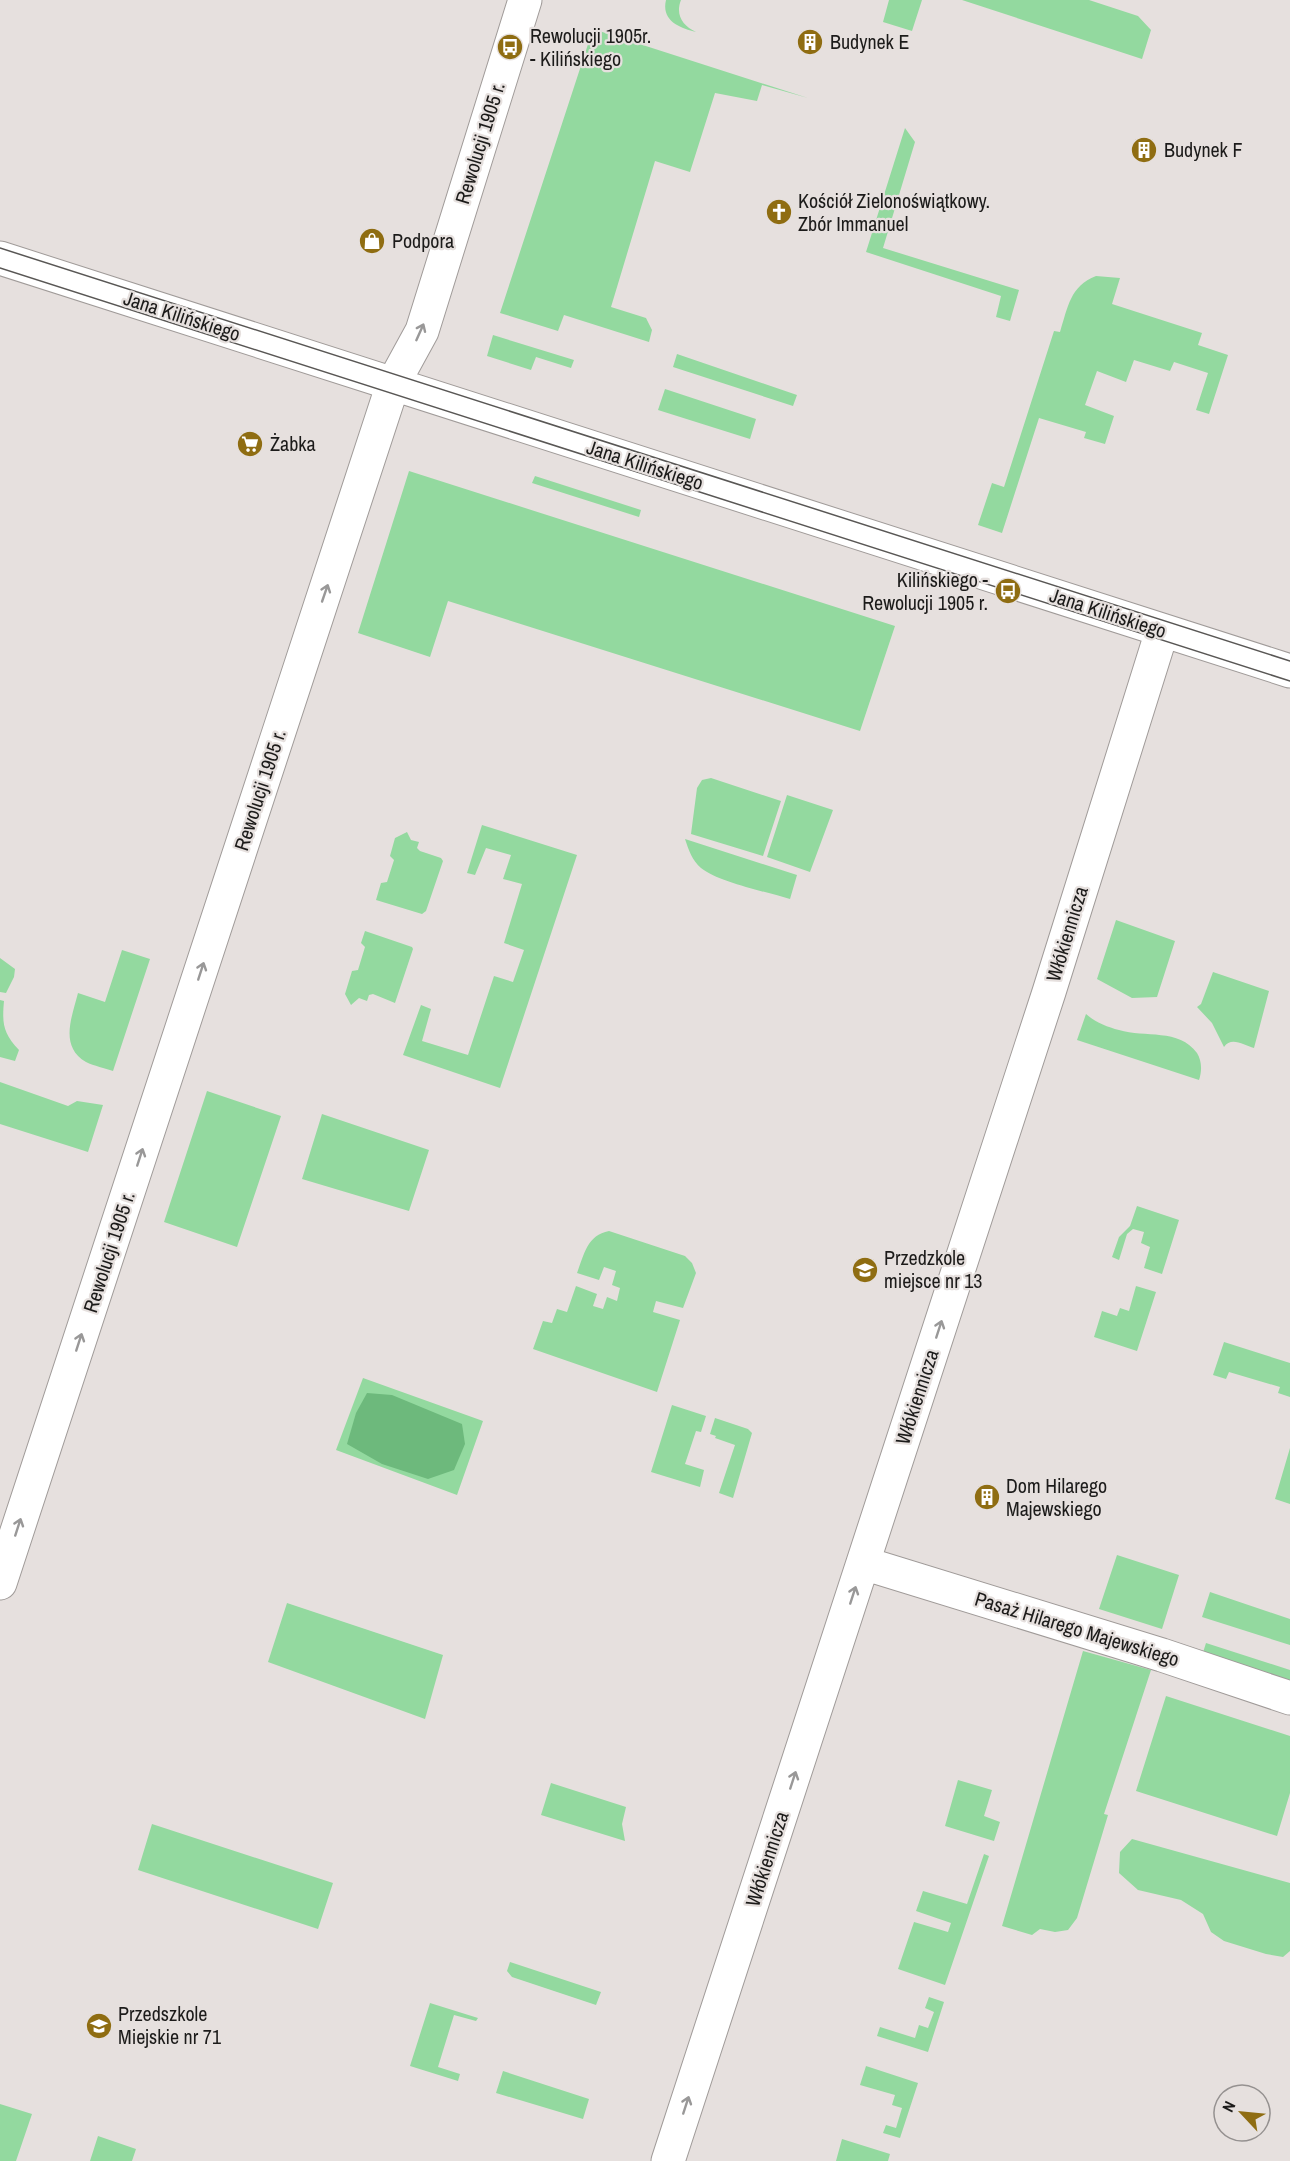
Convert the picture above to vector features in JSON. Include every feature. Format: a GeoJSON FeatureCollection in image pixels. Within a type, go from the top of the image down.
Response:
{"type":"FeatureCollection","features":[{"type":"Feature","properties":{"kind":"street","name":"Rewolucji 1905 r."},"geometry":{"type":"LineString","coordinates":[[0,1583],[393,384],[422,331],[525,0]]}},
{"type":"Feature","properties":{"kind":"street","name":"Jana Kilińskiego"},"geometry":{"type":"LineString","coordinates":[[0,258],[1290,671]]}},
{"type":"Feature","properties":{"kind":"street","name":"Włókiennicza"},"geometry":{"type":"LineString","coordinates":[[668,2161],[1049,992],[1162,631]]}},
{"type":"Feature","properties":{"kind":"street","name":"Pasaż Hilarego Majewskiego"},"geometry":{"type":"LineString","coordinates":[[863,1563],[1162,1655],[1290,1698]]}},
{"type":"Feature","properties":{"kind":"green space"},"geometry":{"type":"Polygon","coordinates":[[[666,0],[681,0],[679,10],[681,19],[687,27],[696,32],[678,26],[669,18],[665,7],[666,0]]]}},
{"type":"Feature","properties":{"kind":"green space"},"geometry":{"type":"Polygon","coordinates":[[[889,0],[922,0],[912,31],[883,22],[889,0]]]}},
{"type":"Feature","properties":{"kind":"green space"},"geometry":{"type":"Polygon","coordinates":[[[962,0],[1089,0],[1138,16],[1151,30],[1142,59],[962,0]]]}},
{"type":"Feature","properties":{"kind":"green space"},"geometry":{"type":"Polygon","coordinates":[[[593,29],[808,98],[762,85],[757,101],[715,93],[690,172],[655,161],[611,307],[646,318],[652,330],[649,342],[564,315],[558,331],[500,313],[593,29]]]}},
{"type":"Feature","properties":{"kind":"green space"},"geometry":{"type":"Polygon","coordinates":[[[905,128],[915,142],[883,248],[1019,290],[1010,321],[996,317],[1001,296],[866,252],[905,128]]]}},
{"type":"Feature","properties":{"kind":"green space"},"geometry":{"type":"Polygon","coordinates":[[[1096,276],[1120,278],[1112,304],[1202,333],[1198,345],[1228,355],[1209,414],[1196,410],[1208,373],[1174,362],[1170,371],[1134,360],[1126,382],[1097,371],[1085,405],[1114,416],[1105,444],[1084,438],[1086,432],[1039,418],[1002,533],[978,525],[992,483],[1004,487],[1054,331],[1060,332],[1075,292],[1087,280],[1096,276]]]}},
{"type":"Feature","properties":{"kind":"green space"},"geometry":{"type":"Polygon","coordinates":[[[493,335],[574,360],[571,368],[536,357],[531,370],[487,356],[493,335]]]}},
{"type":"Feature","properties":{"kind":"green space"},"geometry":{"type":"Polygon","coordinates":[[[677,354],[797,395],[793,406],[673,367],[677,354]]]}},
{"type":"Feature","properties":{"kind":"green space"},"geometry":{"type":"Polygon","coordinates":[[[665,389],[756,419],[750,439],[658,410],[665,389]]]}},
{"type":"Feature","properties":{"kind":"green space"},"geometry":{"type":"Polygon","coordinates":[[[409,471],[895,626],[860,731],[448,601],[430,657],[358,633],[409,471]]]}},
{"type":"Feature","properties":{"kind":"green space"},"geometry":{"type":"Polygon","coordinates":[[[535,476],[641,510],[639,517],[532,483],[535,476]]]}},
{"type":"Feature","properties":{"kind":"green space"},"geometry":{"type":"Polygon","coordinates":[[[711,778],[781,801],[763,856],[691,834],[697,788],[702,780],[711,778]]]}},
{"type":"Feature","properties":{"kind":"green space"},"geometry":{"type":"Polygon","coordinates":[[[787,795],[833,810],[810,872],[767,857],[787,795]]]}},
{"type":"Feature","properties":{"kind":"green space"},"geometry":{"type":"Polygon","coordinates":[[[482,825],[577,855],[500,1088],[403,1055],[421,1005],[431,1009],[422,1041],[468,1055],[494,976],[513,982],[524,950],[504,943],[522,884],[503,879],[511,855],[486,848],[475,875],[467,873],[482,825]]]}},
{"type":"Feature","properties":{"kind":"green space"},"geometry":{"type":"Polygon","coordinates":[[[407,832],[411,840],[419,842],[417,848],[420,851],[441,858],[443,861],[426,911],[422,914],[376,900],[381,883],[387,882],[394,860],[390,856],[395,838],[407,832]]]}},
{"type":"Feature","properties":{"kind":"green space"},"geometry":{"type":"Polygon","coordinates":[[[685,839],[797,875],[790,899],[731,882],[709,873],[695,862],[685,839]]]}},
{"type":"Feature","properties":{"kind":"green space"},"geometry":{"type":"Polygon","coordinates":[[[1116,920],[1175,941],[1157,997],[1132,998],[1097,979],[1116,920]]]}},
{"type":"Feature","properties":{"kind":"green space"},"geometry":{"type":"Polygon","coordinates":[[[365,931],[413,949],[395,1003],[373,994],[369,995],[367,1001],[359,998],[351,1005],[345,994],[352,971],[358,970],[365,947],[361,943],[365,931]]]}},
{"type":"Feature","properties":{"kind":"green space"},"geometry":{"type":"Polygon","coordinates":[[[122,950],[150,959],[113,1071],[86,1062],[78,1055],[70,1039],[70,1030],[78,993],[105,1002],[122,950]]]}},
{"type":"Feature","properties":{"kind":"green space"},"geometry":{"type":"Polygon","coordinates":[[[0,958],[15,969],[14,977],[6,993],[0,992],[0,958]]]}},
{"type":"Feature","properties":{"kind":"green space"},"geometry":{"type":"Polygon","coordinates":[[[1213,972],[1269,991],[1254,1048],[1234,1042],[1224,1047],[1212,1023],[1197,1007],[1201,1004],[1213,972]]]}},
{"type":"Feature","properties":{"kind":"green space"},"geometry":{"type":"Polygon","coordinates":[[[0,1000],[4,1001],[3,1016],[7,1033],[19,1050],[15,1061],[0,1057],[0,1000]]]}},
{"type":"Feature","properties":{"kind":"green space"},"geometry":{"type":"Polygon","coordinates":[[[1086,1014],[1097,1022],[1115,1029],[1171,1037],[1190,1045],[1199,1056],[1201,1073],[1199,1080],[1077,1040],[1086,1014]]]}},
{"type":"Feature","properties":{"kind":"green space"},"geometry":{"type":"Polygon","coordinates":[[[0,1082],[68,1106],[77,1101],[103,1105],[88,1152],[0,1124],[0,1082]]]}},
{"type":"Feature","properties":{"kind":"green space"},"geometry":{"type":"Polygon","coordinates":[[[207,1091],[281,1116],[237,1247],[164,1222],[207,1091]]]}},
{"type":"Feature","properties":{"kind":"green space"},"geometry":{"type":"Polygon","coordinates":[[[322,1114],[429,1150],[409,1211],[302,1179],[322,1114]]]}},
{"type":"Feature","properties":{"kind":"green space"},"geometry":{"type":"Polygon","coordinates":[[[1137,1206],[1179,1220],[1162,1274],[1144,1268],[1150,1247],[1141,1243],[1144,1232],[1133,1229],[1127,1234],[1119,1260],[1112,1257],[1119,1237],[1130,1226],[1137,1206]]]}},
{"type":"Feature","properties":{"kind":"green space"},"geometry":{"type":"Polygon","coordinates":[[[609,1231],[685,1256],[692,1263],[696,1273],[683,1308],[656,1301],[653,1312],[680,1320],[657,1392],[533,1349],[543,1321],[552,1323],[557,1309],[567,1312],[576,1286],[597,1294],[593,1306],[603,1309],[607,1297],[617,1301],[620,1288],[612,1285],[616,1271],[604,1267],[599,1280],[577,1273],[591,1241],[609,1231]]]}},
{"type":"Feature","properties":{"kind":"green space"},"geometry":{"type":"Polygon","coordinates":[[[1136,1286],[1156,1292],[1137,1351],[1094,1337],[1102,1311],[1117,1316],[1120,1308],[1129,1311],[1136,1286]]]}},
{"type":"Feature","properties":{"kind":"green space"},"geometry":{"type":"Polygon","coordinates":[[[1224,1342],[1290,1363],[1290,1397],[1278,1393],[1280,1387],[1229,1372],[1226,1379],[1213,1375],[1224,1342]]]}},
{"type":"Feature","properties":{"kind":"green space"},"geometry":{"type":"Polygon","coordinates":[[[363,1378],[483,1421],[457,1495],[336,1450],[363,1378]]]}},
{"type":"Feature","properties":{"kind":"green space"},"geometry":{"type":"Polygon","coordinates":[[[367,1393],[392,1395],[462,1424],[465,1444],[454,1470],[428,1479],[382,1464],[347,1444],[356,1413],[367,1393]]]}},
{"type":"Feature","properties":{"kind":"green space"},"geometry":{"type":"Polygon","coordinates":[[[672,1405],[706,1416],[701,1432],[696,1431],[685,1464],[704,1470],[700,1487],[651,1472],[672,1405]]]}},
{"type":"Feature","properties":{"kind":"green space"},"geometry":{"type":"Polygon","coordinates":[[[715,1418],[748,1429],[752,1433],[733,1498],[719,1493],[735,1445],[710,1434],[715,1418]]]}},
{"type":"Feature","properties":{"kind":"green space"},"geometry":{"type":"Polygon","coordinates":[[[1290,1448],[1290,1504],[1275,1499],[1290,1448]]]}},
{"type":"Feature","properties":{"kind":"green space"},"geometry":{"type":"Polygon","coordinates":[[[1117,1555],[1179,1575],[1162,1629],[1099,1609],[1117,1555]]]}},
{"type":"Feature","properties":{"kind":"green space"},"geometry":{"type":"Polygon","coordinates":[[[1210,1592],[1290,1619],[1290,1645],[1202,1617],[1210,1592]]]}},
{"type":"Feature","properties":{"kind":"green space"},"geometry":{"type":"Polygon","coordinates":[[[287,1603],[443,1655],[425,1719],[268,1662],[287,1603]]]}},
{"type":"Feature","properties":{"kind":"green space"},"geometry":{"type":"Polygon","coordinates":[[[1206,1643],[1290,1670],[1290,1691],[1200,1662],[1206,1643]]]}},
{"type":"Feature","properties":{"kind":"green space"},"geometry":{"type":"Polygon","coordinates":[[[1083,1651],[1151,1670],[1104,1814],[1108,1815],[1077,1918],[1068,1930],[1055,1932],[1040,1929],[1032,1935],[1002,1926],[1083,1651]]]}},
{"type":"Feature","properties":{"kind":"green space"},"geometry":{"type":"Polygon","coordinates":[[[1166,1696],[1290,1736],[1290,1793],[1277,1836],[1136,1791],[1166,1696]]]}},
{"type":"Feature","properties":{"kind":"green space"},"geometry":{"type":"Polygon","coordinates":[[[958,1780],[992,1790],[984,1816],[1000,1822],[994,1841],[945,1826],[958,1780]]]}},
{"type":"Feature","properties":{"kind":"green space"},"geometry":{"type":"Polygon","coordinates":[[[551,1783],[626,1807],[622,1824],[625,1841],[541,1815],[551,1783]]]}},
{"type":"Feature","properties":{"kind":"green space"},"geometry":{"type":"Polygon","coordinates":[[[152,1824],[333,1883],[318,1929],[138,1870],[152,1824]]]}},
{"type":"Feature","properties":{"kind":"green space"},"geometry":{"type":"Polygon","coordinates":[[[1132,1839],[1290,1883],[1290,1951],[1283,1957],[1224,1941],[1211,1932],[1203,1914],[1181,1900],[1138,1890],[1119,1873],[1120,1852],[1132,1839]]]}},
{"type":"Feature","properties":{"kind":"green space"},"geometry":{"type":"Polygon","coordinates":[[[984,1854],[989,1856],[945,1985],[898,1969],[914,1922],[948,1932],[951,1923],[916,1911],[923,1891],[967,1904],[984,1854]]]}},
{"type":"Feature","properties":{"kind":"green space"},"geometry":{"type":"Polygon","coordinates":[[[510,1962],[601,1992],[596,2005],[512,1977],[507,1971],[510,1962]]]}},
{"type":"Feature","properties":{"kind":"green space"},"geometry":{"type":"Polygon","coordinates":[[[929,1997],[944,2002],[928,2052],[877,2036],[880,2027],[915,2038],[919,2025],[928,2028],[934,2012],[925,2008],[929,1997]]]}},
{"type":"Feature","properties":{"kind":"green space"},"geometry":{"type":"Polygon","coordinates":[[[430,2003],[478,2018],[476,2021],[454,2015],[438,2067],[460,2074],[458,2081],[410,2066],[430,2003]]]}},
{"type":"Feature","properties":{"kind":"green space"},"geometry":{"type":"Polygon","coordinates":[[[866,2066],[918,2083],[900,2138],[883,2133],[886,2125],[896,2128],[902,2108],[892,2105],[895,2095],[860,2085],[866,2066]]]}},
{"type":"Feature","properties":{"kind":"green space"},"geometry":{"type":"Polygon","coordinates":[[[503,2071],[589,2099],[583,2119],[496,2093],[503,2071]]]}},
{"type":"Feature","properties":{"kind":"green space"},"geometry":{"type":"Polygon","coordinates":[[[0,2104],[32,2114],[16,2161],[0,2161],[0,2104]]]}},
{"type":"Feature","properties":{"kind":"green space"},"geometry":{"type":"Polygon","coordinates":[[[98,2136],[136,2149],[132,2161],[90,2161],[98,2136]]]}},
{"type":"Feature","properties":{"kind":"green space"},"geometry":{"type":"Polygon","coordinates":[[[842,2139],[890,2154],[888,2161],[836,2161],[842,2139]]]}},
{"type":"Feature","properties":{"kind":"tram line"},"geometry":{"type":"LineString","coordinates":[[0,248],[1290,661]]}},
{"type":"Feature","properties":{"kind":"tram line"},"geometry":{"type":"LineString","coordinates":[[0,268],[1290,681]]}},
{"type":"Feature","properties":{"kind":"place","name":"Budynek E"},"geometry":{"type":"Point","coordinates":[810,42]}},
{"type":"Feature","properties":{"kind":"place","name":"Rewolucji 1905r. - Kilińskiego"},"geometry":{"type":"Point","coordinates":[510,47]}},
{"type":"Feature","properties":{"kind":"place","name":"Budynek F"},"geometry":{"type":"Point","coordinates":[1144,150]}},
{"type":"Feature","properties":{"kind":"place","name":"Kościół Zielonoświątkowy. Zbór Immanuel"},"geometry":{"type":"Point","coordinates":[779,212]}},
{"type":"Feature","properties":{"kind":"place","name":"Podpora"},"geometry":{"type":"Point","coordinates":[372,241]}},
{"type":"Feature","properties":{"kind":"place","name":"Żabka"},"geometry":{"type":"Point","coordinates":[250,444]}},
{"type":"Feature","properties":{"kind":"place","name":"Kilińskiego - Rewolucji 1905 r."},"geometry":{"type":"Point","coordinates":[1008,591]}},
{"type":"Feature","properties":{"kind":"place","name":"Przedzkole miejsce nr 13"},"geometry":{"type":"Point","coordinates":[865,1270]}},
{"type":"Feature","properties":{"kind":"place","name":"Dom Hilarego Majewskiego"},"geometry":{"type":"Point","coordinates":[987,1497]}},
{"type":"Feature","properties":{"kind":"place","name":"Przedszkole Miejskie nr 71"},"geometry":{"type":"Point","coordinates":[99,2026]}}]}
